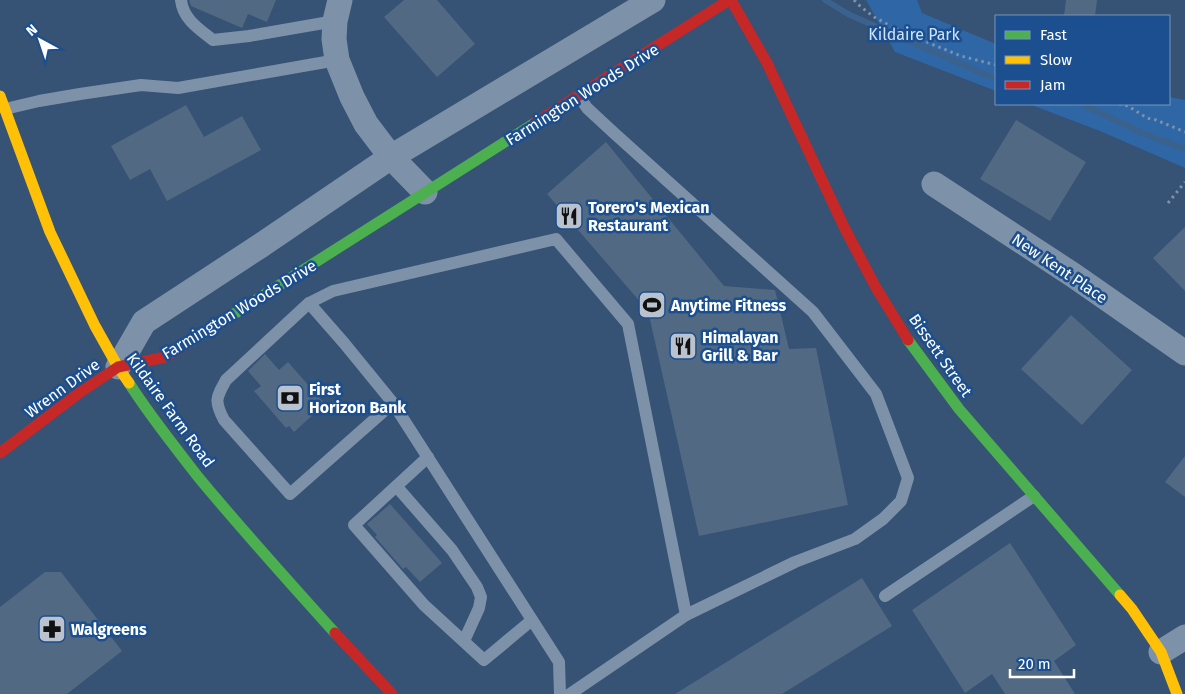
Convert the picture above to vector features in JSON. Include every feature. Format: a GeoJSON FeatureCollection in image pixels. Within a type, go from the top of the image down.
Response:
{"type":"FeatureCollection","features":[{"type":"Feature","properties":{"kind":"street"},"geometry":{"type":"LineString","coordinates":[[118,366],[144,322],[252,252],[392,157],[654,0]]}},
{"type":"Feature","properties":{"kind":"street","name":"Farmington Woods Drive"},"geometry":{"type":"LineString","coordinates":[[118,366],[165,357],[730,0]]}},
{"type":"Feature","properties":{"kind":"street","name":"Bissett Street"},"geometry":{"type":"LineString","coordinates":[[730,0],[767,62],[844,227],[875,286],[911,345],[958,409],[1132,609],[1161,652],[1177,694]]}},
{"type":"Feature","properties":{"kind":"street"},"geometry":{"type":"LineString","coordinates":[[337,10],[334,39],[337,60],[352,97],[363,117],[392,157],[426,192]]}},
{"type":"Feature","properties":{"kind":"street","name":"Kildaire Farm Road"},"geometry":{"type":"LineString","coordinates":[[0,96],[50,232],[95,326],[118,366],[177,450],[224,508],[282,576],[392,694]]}},
{"type":"Feature","properties":{"kind":"street","name":"New Kent Place"},"geometry":{"type":"LineString","coordinates":[[934,184],[1072,275],[1185,353]]}},
{"type":"Feature","properties":{"kind":"street","name":"Wrenn Drive"},"geometry":{"type":"LineString","coordinates":[[0,454],[79,393],[118,366]]}},
{"type":"Feature","properties":{"kind":"street"},"geometry":{"type":"LineString","coordinates":[[1161,652],[1185,637]]}},
{"type":"Feature","properties":{"kind":"lane"},"geometry":{"type":"LineString","coordinates":[[180,0],[186,16],[195,26],[214,40],[249,36],[337,10]]}},
{"type":"Feature","properties":{"kind":"lane"},"geometry":{"type":"LineString","coordinates":[[5,109],[38,101],[141,85],[178,88],[337,60]]}},
{"type":"Feature","properties":{"kind":"lane"},"geometry":{"type":"LineString","coordinates":[[570,694],[686,615],[795,562],[855,539],[883,519],[901,501],[908,478],[876,394],[813,312],[614,134],[587,108],[579,96]]}},
{"type":"Feature","properties":{"kind":"lane"},"geometry":{"type":"LineString","coordinates":[[393,403],[290,494],[224,420],[217,408],[218,394],[226,380],[309,303],[333,291],[556,239],[628,324],[686,615]]}},
{"type":"Feature","properties":{"kind":"lane"},"geometry":{"type":"LineString","coordinates":[[309,303],[393,403],[559,662],[560,694]]}},
{"type":"Feature","properties":{"kind":"lane"},"geometry":{"type":"LineString","coordinates":[[428,458],[354,526],[424,605],[484,660],[532,620]]}},
{"type":"Feature","properties":{"kind":"lane"},"geometry":{"type":"LineString","coordinates":[[397,487],[452,550],[477,587],[481,597],[479,608],[464,640]]}},
{"type":"Feature","properties":{"kind":"lane"},"geometry":{"type":"LineString","coordinates":[[885,596],[1034,496]]}},
{"type":"Feature","properties":{"kind":"path"},"geometry":{"type":"LineString","coordinates":[[854,0],[874,17],[900,31],[912,34],[929,44],[961,56],[995,65]]}},
{"type":"Feature","properties":{"kind":"path"},"geometry":{"type":"LineString","coordinates":[[1124,105],[1147,118],[1185,132]]}},
{"type":"Feature","properties":{"kind":"path"},"geometry":{"type":"LineString","coordinates":[[1168,203],[1185,182]]}},
{"type":"Feature","properties":{"kind":"green space","name":"Kildaire Park"},"geometry":{"type":"Polygon","coordinates":[[[866,0],[917,0],[922,13],[995,44],[995,91],[895,52],[866,0]]]}},
{"type":"Feature","properties":{"kind":"green space"},"geometry":{"type":"Polygon","coordinates":[[[1170,97],[1185,100],[1185,168],[1100,131],[1032,105],[1170,105],[1170,97]]]}},
{"type":"Feature","properties":{"kind":"building"},"geometry":{"type":"Polygon","coordinates":[[[189,0],[276,0],[267,22],[248,14],[242,28],[191,6],[189,0]]]}},
{"type":"Feature","properties":{"kind":"building"},"geometry":{"type":"Polygon","coordinates":[[[404,0],[437,0],[475,44],[437,77],[384,17],[404,0]]]}},
{"type":"Feature","properties":{"kind":"building"},"geometry":{"type":"Polygon","coordinates":[[[1066,0],[1097,0],[1095,15],[1064,15],[1066,0]]]}},
{"type":"Feature","properties":{"kind":"building"},"geometry":{"type":"Polygon","coordinates":[[[186,105],[204,137],[242,116],[261,150],[167,201],[150,169],[130,180],[111,146],[186,105]]]}},
{"type":"Feature","properties":{"kind":"building"},"geometry":{"type":"Polygon","coordinates":[[[1016,120],[1086,162],[1050,221],[980,179],[1016,120]]]}},
{"type":"Feature","properties":{"kind":"building"},"geometry":{"type":"Polygon","coordinates":[[[606,142],[724,286],[775,290],[789,349],[816,348],[848,505],[699,536],[648,311],[547,194],[606,142]]]}},
{"type":"Feature","properties":{"kind":"building"},"geometry":{"type":"Polygon","coordinates":[[[1185,227],[1185,291],[1153,258],[1185,227]]]}},
{"type":"Feature","properties":{"kind":"building"},"geometry":{"type":"Polygon","coordinates":[[[1071,315],[1132,370],[1082,425],[1021,369],[1071,315]]]}},
{"type":"Feature","properties":{"kind":"building","name":"First Horizon Bank"},"geometry":{"type":"Polygon","coordinates":[[[265,354],[279,370],[288,362],[325,404],[294,432],[289,426],[286,428],[254,391],[261,386],[248,371],[265,354]]]}},
{"type":"Feature","properties":{"kind":"building"},"geometry":{"type":"Polygon","coordinates":[[[1185,456],[1185,497],[1165,482],[1185,456]]]}},
{"type":"Feature","properties":{"kind":"building"},"geometry":{"type":"Polygon","coordinates":[[[390,504],[442,563],[420,582],[406,567],[403,569],[375,537],[377,535],[367,524],[390,504]]]}},
{"type":"Feature","properties":{"kind":"building"},"geometry":{"type":"Polygon","coordinates":[[[1010,543],[1076,645],[1054,661],[1075,694],[1005,694],[992,674],[965,693],[912,610],[1010,543]]]}},
{"type":"Feature","properties":{"kind":"building","name":"Walgreens"},"geometry":{"type":"Polygon","coordinates":[[[45,572],[61,572],[122,651],[67,694],[0,694],[0,607],[45,572]]]}},
{"type":"Feature","properties":{"kind":"building"},"geometry":{"type":"Polygon","coordinates":[[[862,578],[892,626],[782,694],[675,694],[862,578]]]}},
{"type":"Feature","properties":{"kind":"waterway"},"geometry":{"type":"LineString","coordinates":[[825,0],[848,14],[995,78]]}},
{"type":"Feature","properties":{"kind":"waterway"},"geometry":{"type":"LineString","coordinates":[[1084,105],[1142,133],[1185,149]]}},
{"type":"Feature","properties":{"kind":"traffic: fast"},"geometry":{"type":"LineString","coordinates":[[188,343],[535,123]]}},
{"type":"Feature","properties":{"kind":"traffic: fast"},"geometry":{"type":"LineString","coordinates":[[908,340],[959,409],[1120,595]]}},
{"type":"Feature","properties":{"kind":"traffic: fast"},"geometry":{"type":"LineString","coordinates":[[129,383],[199,478],[335,633]]}},
{"type":"Feature","properties":{"kind":"traffic: slow"},"geometry":{"type":"LineString","coordinates":[[0,96],[50,232],[95,326],[129,383]]}},
{"type":"Feature","properties":{"kind":"traffic: slow"},"geometry":{"type":"LineString","coordinates":[[1120,595],[1132,609],[1161,652],[1177,694]]}},
{"type":"Feature","properties":{"kind":"traffic: jam"},"geometry":{"type":"LineString","coordinates":[[535,123],[729,0]]}},
{"type":"Feature","properties":{"kind":"traffic: jam"},"geometry":{"type":"LineString","coordinates":[[731,0],[767,63],[844,227],[875,286],[908,340]]}},
{"type":"Feature","properties":{"kind":"traffic: jam"},"geometry":{"type":"LineString","coordinates":[[0,453],[79,393],[118,367],[165,357],[188,343]]}},
{"type":"Feature","properties":{"kind":"traffic: jam"},"geometry":{"type":"LineString","coordinates":[[335,633],[392,694]]}},
{"type":"Feature","properties":{"kind":"place","name":"Torero's Mexican Restaurant"},"geometry":{"type":"Point","coordinates":[569,216]}},
{"type":"Feature","properties":{"kind":"place","name":"Anytime Fitness"},"geometry":{"type":"Point","coordinates":[652,305]}},
{"type":"Feature","properties":{"kind":"place","name":"Himalayan Grill & Bar"},"geometry":{"type":"Point","coordinates":[683,346]}},
{"type":"Feature","properties":{"kind":"place","name":"First Horizon Bank"},"geometry":{"type":"Point","coordinates":[290,398]}},
{"type":"Feature","properties":{"kind":"place","name":"Walgreens"},"geometry":{"type":"Point","coordinates":[52,629]}}]}
